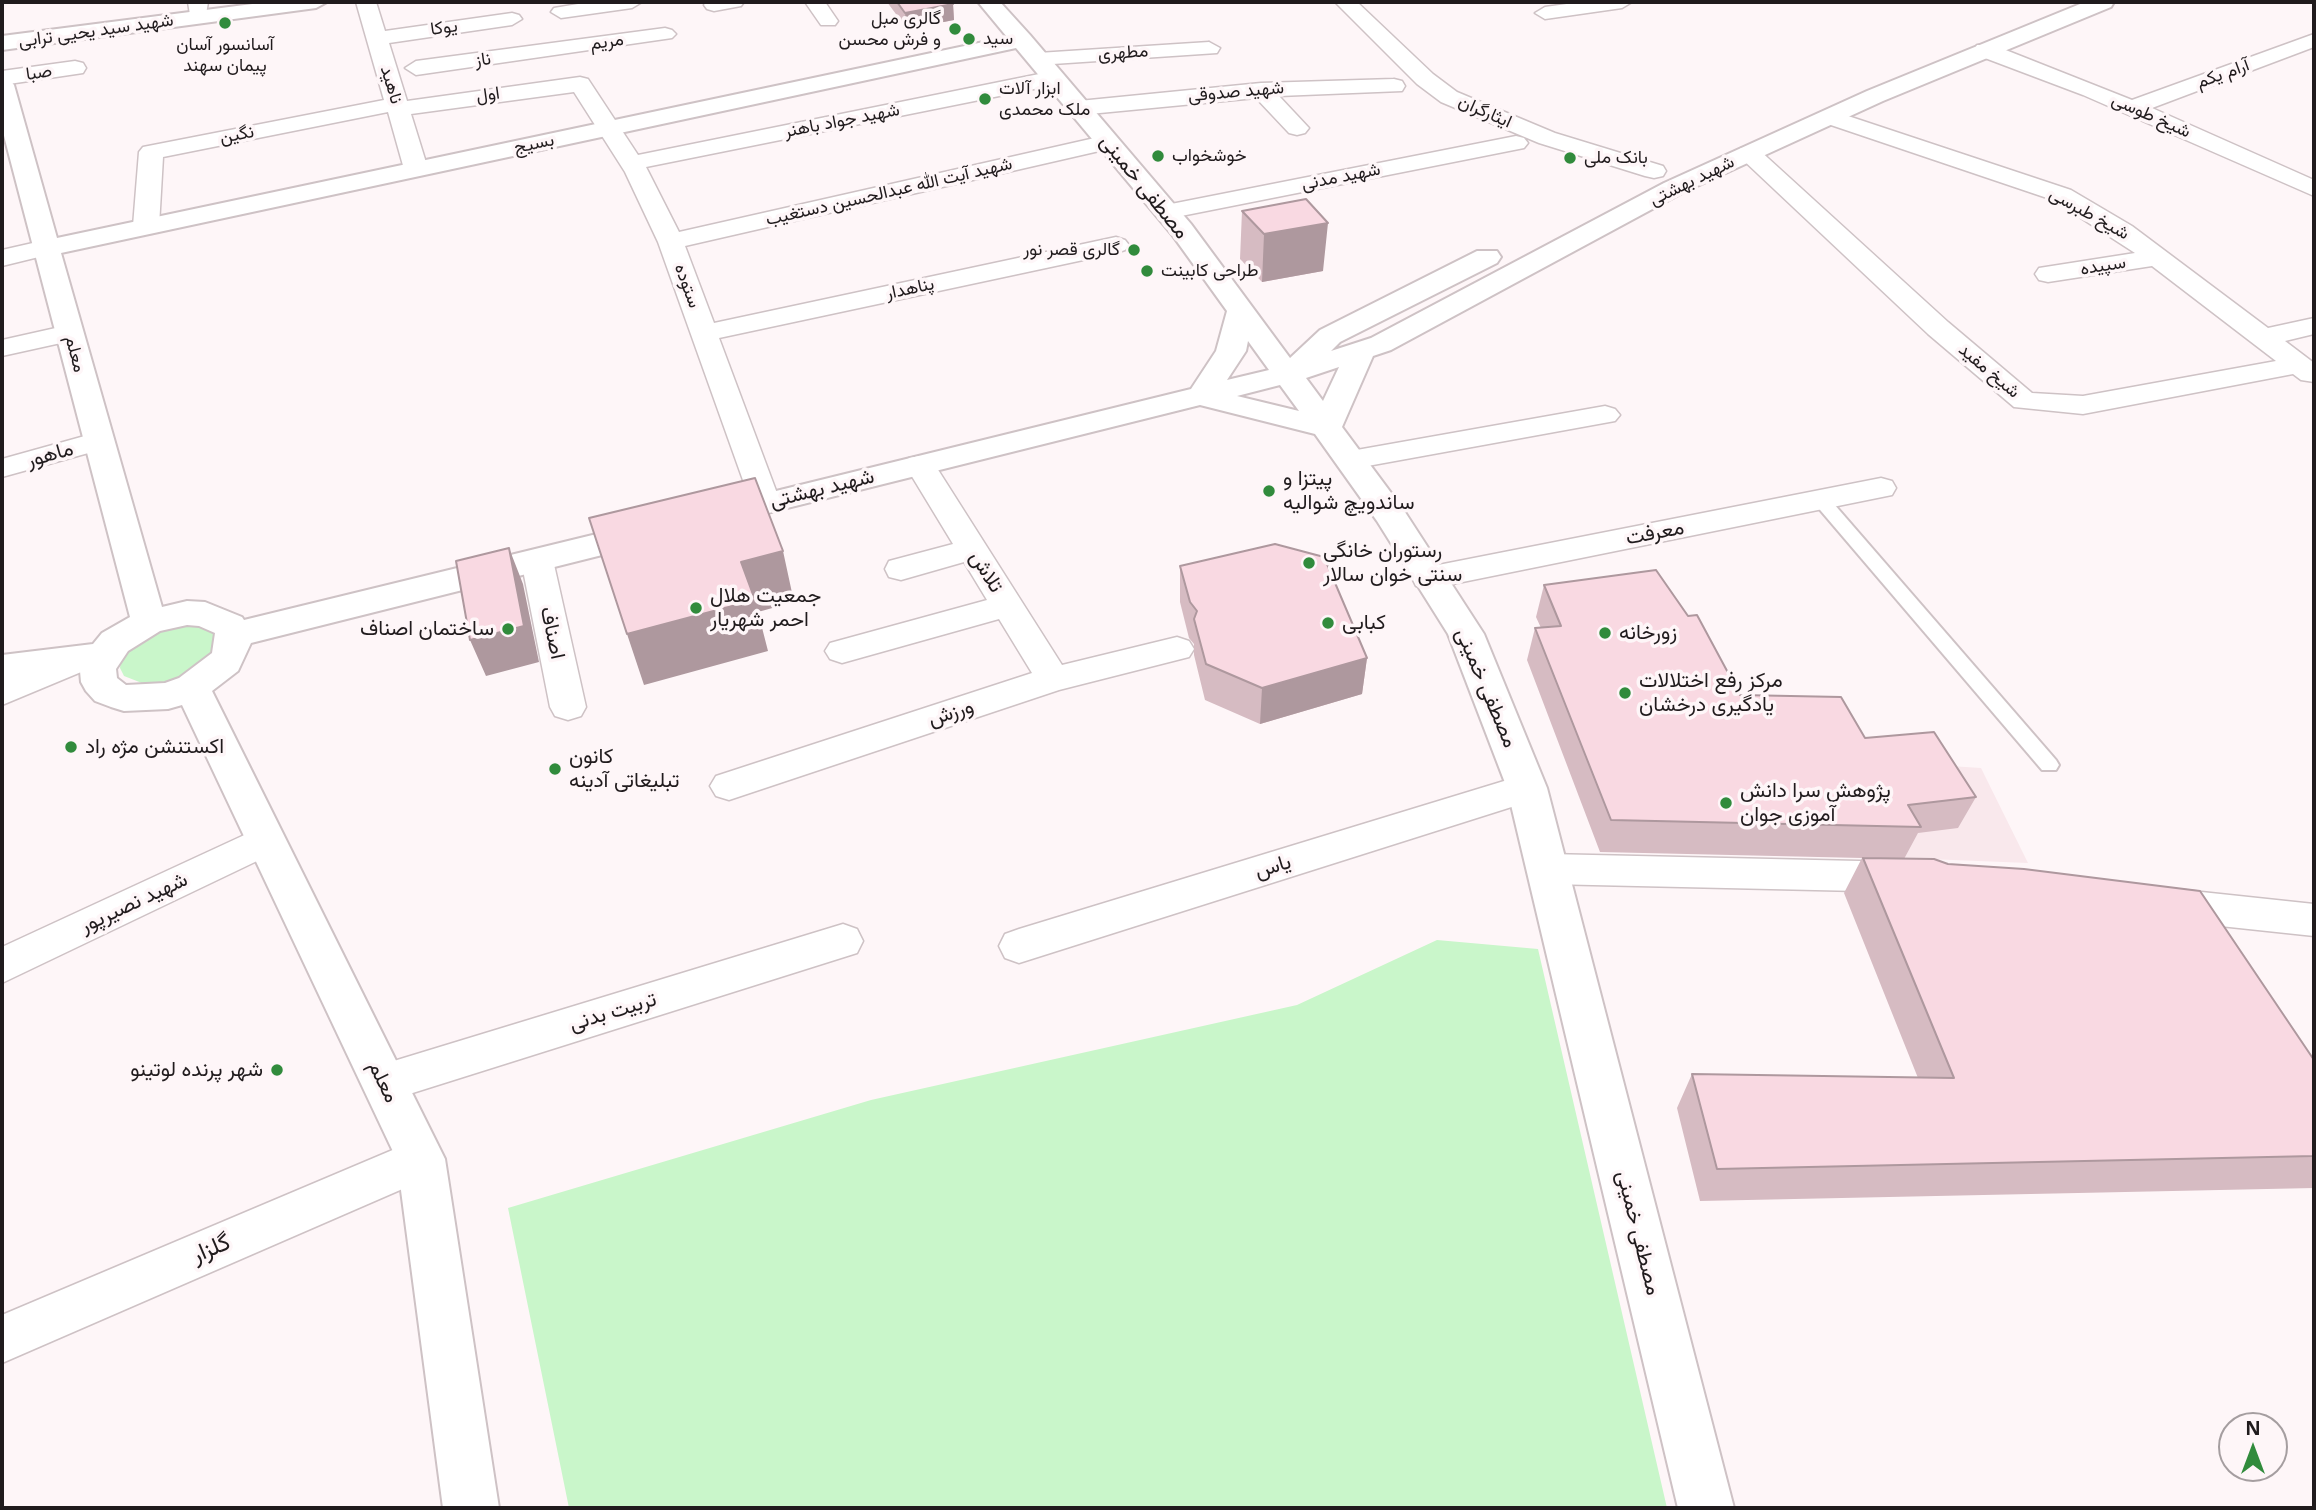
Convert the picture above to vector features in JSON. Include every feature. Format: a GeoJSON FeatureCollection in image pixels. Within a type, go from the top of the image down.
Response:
{"type":"FeatureCollection","features":[{"type":"Feature","properties":{"kind":"main road","name":"شهید سید یحیی ترابی"},"geometry":{"type":"LineString","coordinates":[[2,43],[198,9],[316,2]]}},
{"type":"Feature","properties":{"kind":"main road","name":"مصطفی خمینی"},"geometry":{"type":"LineString","coordinates":[[989,2],[1166,212],[1391,516],[1466,634],[1527,788],[1706,1508]]}},
{"type":"Feature","properties":{"kind":"main road","name":"شهید بهشتی"},"geometry":{"type":"LineString","coordinates":[[1594,202],[1654,171],[2062,2]]}},
{"type":"Feature","properties":{"kind":"main road","name":"شهید بهشتی"},"geometry":{"type":"LineString","coordinates":[[234,635],[1201,396],[1288,374],[1361,351],[1381,344],[1673,188],[1830,117],[2103,2]]}},
{"type":"Feature","properties":{"kind":"main road","name":"بسیج"},"geometry":{"type":"LineString","coordinates":[[46,248],[608,128],[1038,59]]}},
{"type":"Feature","properties":{"kind":"main road","name":"معلم"},"geometry":{"type":"LineString","coordinates":[[2,85],[7,124],[46,248],[149,622]]}},
{"type":"Feature","properties":{"kind":"main road","name":"شهید بهشتی"},"geometry":{"type":"LineString","coordinates":[[1288,374],[1330,336],[1511,245]]}},
{"type":"Feature","properties":{"kind":"main road"},"geometry":{"type":"LineString","coordinates":[[1240,312],[1231,351],[1201,396],[1326,427],[1361,351]]}},
{"type":"Feature","properties":{"kind":"main road"},"geometry":{"type":"LineString","coordinates":[[2,668],[95,656],[149,622],[168,616],[205,614],[229,625],[234,635],[233,648],[225,662],[192,687],[168,696],[145,700],[124,698],[108,692],[99,682],[95,656]]}},
{"type":"Feature","properties":{"kind":"main road","name":"معلم"},"geometry":{"type":"LineString","coordinates":[[192,687],[421,1159],[471,1508]]}},
{"type":"Feature","properties":{"kind":"street","name":"ناهید"},"geometry":{"type":"LineString","coordinates":[[366,2],[416,169]]}},
{"type":"Feature","properties":{"kind":"street"},"geometry":{"type":"LineString","coordinates":[[573,47],[560,7],[632,2]]}},
{"type":"Feature","properties":{"kind":"street"},"geometry":{"type":"LineString","coordinates":[[815,2],[828,21]]}},
{"type":"Feature","properties":{"kind":"street","name":"ایثارگران"},"geometry":{"type":"LineString","coordinates":[[1345,2],[1425,79],[1449,97],[1547,138],[1654,171]]}},
{"type":"Feature","properties":{"kind":"street"},"geometry":{"type":"LineString","coordinates":[[1545,13],[1608,3]]}},
{"type":"Feature","properties":{"kind":"street","name":"یوکا"},"geometry":{"type":"LineString","coordinates":[[377,38],[510,10]]}},
{"type":"Feature","properties":{"kind":"street"},"geometry":{"type":"LineString","coordinates":[[510,10],[522,54]]}},
{"type":"Feature","properties":{"kind":"street","name":"مریم"},"geometry":{"type":"LineString","coordinates":[[550,51],[665,34]]}},
{"type":"Feature","properties":{"kind":"street","name":"آرام یکم"},"geometry":{"type":"LineString","coordinates":[[2132,108],[2314,40]]}},
{"type":"Feature","properties":{"kind":"street","name":"مطهری"},"geometry":{"type":"LineString","coordinates":[[1038,59],[1209,48]]}},
{"type":"Feature","properties":{"kind":"street","name":"شیخ طوسی"},"geometry":{"type":"LineString","coordinates":[[1985,50],[2132,108],[2314,189]]}},
{"type":"Feature","properties":{"kind":"street","name":"ناز"},"geometry":{"type":"LineString","coordinates":[[416,68],[550,51]]}},
{"type":"Feature","properties":{"kind":"street","name":"شهید جواد باهنر"},"geometry":{"type":"LineString","coordinates":[[631,163],[1038,59]]}},
{"type":"Feature","properties":{"kind":"street","name":"صبا"},"geometry":{"type":"LineString","coordinates":[[2,78],[75,68]]}},
{"type":"Feature","properties":{"kind":"street","name":"اول"},"geometry":{"type":"LineString","coordinates":[[397,106],[578,83]]}},
{"type":"Feature","properties":{"kind":"street","name":"ستوده"},"geometry":{"type":"LineString","coordinates":[[578,83],[631,163],[671,242],[765,503]]}},
{"type":"Feature","properties":{"kind":"street","name":"شهید صدوقی"},"geometry":{"type":"LineString","coordinates":[[1079,108],[1261,90],[1394,86]]}},
{"type":"Feature","properties":{"kind":"street"},"geometry":{"type":"LineString","coordinates":[[1261,90],[1297,128]]}},
{"type":"Feature","properties":{"kind":"street","name":"نگین"},"geometry":{"type":"LineString","coordinates":[[146,226],[151,152],[397,106]]}},
{"type":"Feature","properties":{"kind":"street","name":"شیخ طبرسی"},"geometry":{"type":"LineString","coordinates":[[1830,117],[2062,195],[2158,257],[2306,371]]}},
{"type":"Feature","properties":{"kind":"street","name":"شهید آیت الله عبدالحسین دستغیب"},"geometry":{"type":"LineString","coordinates":[[671,242],[1108,142]]}},
{"type":"Feature","properties":{"kind":"street","name":"شهید مدنی"},"geometry":{"type":"LineString","coordinates":[[1166,212],[1516,143]]}},
{"type":"Feature","properties":{"kind":"street","name":"شیخ مفید"},"geometry":{"type":"LineString","coordinates":[[1749,153],[1938,328],[2024,401],[2083,405],[2306,371]]}},
{"type":"Feature","properties":{"kind":"street","name":"پناهدار"},"geometry":{"type":"LineString","coordinates":[[705,333],[1116,245]]}},
{"type":"Feature","properties":{"kind":"street"},"geometry":{"type":"LineString","coordinates":[[2,258],[46,248]]}},
{"type":"Feature","properties":{"kind":"street","name":"سپیده"},"geometry":{"type":"LineString","coordinates":[[2048,274],[2158,257]]}},
{"type":"Feature","properties":{"kind":"street"},"geometry":{"type":"LineString","coordinates":[[2265,337],[2314,326]]}},
{"type":"Feature","properties":{"kind":"street"},"geometry":{"type":"LineString","coordinates":[[2,348],[69,333]]}},
{"type":"Feature","properties":{"kind":"street"},"geometry":{"type":"LineString","coordinates":[[1351,460],[1605,415]]}},
{"type":"Feature","properties":{"kind":"street","name":"ماهور"},"geometry":{"type":"LineString","coordinates":[[2,468],[99,441]]}},
{"type":"Feature","properties":{"kind":"street","name":"تلاش"},"geometry":{"type":"LineString","coordinates":[[920,465],[1053,679]]}},
{"type":"Feature","properties":{"kind":"street","name":"معرفت"},"geometry":{"type":"LineString","coordinates":[[1428,578],[1881,488]]}},
{"type":"Feature","properties":{"kind":"street"},"geometry":{"type":"LineString","coordinates":[[901,569],[972,549]]}},
{"type":"Feature","properties":{"kind":"street","name":"اصناف"},"geometry":{"type":"LineString","coordinates":[[537,560],[568,707]]}},
{"type":"Feature","properties":{"kind":"street"},"geometry":{"type":"LineString","coordinates":[[842,651],[1007,606]]}},
{"type":"Feature","properties":{"kind":"street","name":"ورزش"},"geometry":{"type":"LineString","coordinates":[[729,786],[1053,679],[1177,649]]}},
{"type":"Feature","properties":{"kind":"street"},"geometry":{"type":"LineString","coordinates":[[2,693],[95,656]]}},
{"type":"Feature","properties":{"kind":"street","name":"یاس"},"geometry":{"type":"LineString","coordinates":[[1018,946],[1527,788]]}},
{"type":"Feature","properties":{"kind":"street","name":"شهید نصیرپور"},"geometry":{"type":"LineString","coordinates":[[2,966],[266,840]]}},
{"type":"Feature","properties":{"kind":"street"},"geometry":{"type":"LineString","coordinates":[[1548,869],[1942,880]]}},
{"type":"Feature","properties":{"kind":"street"},"geometry":{"type":"LineString","coordinates":[[2135,901],[2314,920]]}},
{"type":"Feature","properties":{"kind":"street","name":"تربیت بدنی"},"geometry":{"type":"LineString","coordinates":[[384,1083],[843,941]]}},
{"type":"Feature","properties":{"kind":"street","name":"گلزار"},"geometry":{"type":"LineString","coordinates":[[2,1339],[421,1159]]}},
{"type":"Feature","properties":{"kind":"lane"},"geometry":{"type":"LineString","coordinates":[[1821,500],[2049,765]]}},
{"type":"Feature","properties":{"kind":"shaded area"},"geometry":{"type":"Polygon","coordinates":[[[1918,764],[1981,768],[2028,863],[1903,858],[1891,837],[1918,764]]]}},
{"type":"Feature","properties":{"kind":"green space"},"geometry":{"type":"Polygon","coordinates":[[[187,623],[209,628],[216,635],[214,652],[181,678],[164,683],[147,685],[124,676],[120,668],[121,657],[129,647],[157,629],[187,623]]]}},
{"type":"Feature","properties":{"kind":"green space"},"geometry":{"type":"Polygon","coordinates":[[[1437,940],[1538,949],[1667,1508],[569,1508],[508,1208],[871,1100],[1297,1005],[1437,940]]]}},
{"type":"Feature","properties":{"kind":"building"},"geometry":{"type":"Polygon","coordinates":[[[897,2],[951,2],[953,4],[905,13],[897,2]]]}},
{"type":"Feature","properties":{"kind":"building"},"geometry":{"type":"Polygon","coordinates":[[[1306,199],[1328,223],[1264,234],[1242,211],[1306,199]]]}},
{"type":"Feature","properties":{"kind":"building"},"geometry":{"type":"Polygon","coordinates":[[[755,478],[783,551],[741,562],[755,600],[627,634],[589,518],[755,478]]]}},
{"type":"Feature","properties":{"kind":"building"},"geometry":{"type":"Polygon","coordinates":[[[1275,544],[1324,557],[1367,658],[1262,688],[1206,664],[1194,619],[1197,611],[1190,602],[1180,566],[1275,544]]]}},
{"type":"Feature","properties":{"kind":"building"},"geometry":{"type":"Polygon","coordinates":[[[509,548],[524,626],[470,640],[456,561],[509,548]]]}},
{"type":"Feature","properties":{"kind":"building"},"geometry":{"type":"Polygon","coordinates":[[[1656,570],[1688,616],[1697,615],[1740,695],[1841,697],[1865,738],[1934,732],[1976,797],[1908,805],[1921,827],[1611,820],[1535,628],[1561,626],[1544,585],[1656,570]]]}},
{"type":"Feature","properties":{"kind":"building"},"geometry":{"type":"Polygon","coordinates":[[[1863,858],[1934,859],[1948,864],[2024,869],[2200,891],[2314,1060],[2314,1156],[1717,1169],[1692,1074],[1954,1078],[1863,858]]]}},
{"type":"Feature","properties":{"kind":"place","name":"آسانسور آسان پیمان سهند"},"geometry":{"type":"Point","coordinates":[225,23]}},
{"type":"Feature","properties":{"kind":"place","name":"گالری مبل و فرش محسن"},"geometry":{"type":"Point","coordinates":[955,29]}},
{"type":"Feature","properties":{"kind":"place","name":"سید"},"geometry":{"type":"Point","coordinates":[969,39]}},
{"type":"Feature","properties":{"kind":"place","name":"ابزار آلات ملک محمدی"},"geometry":{"type":"Point","coordinates":[985,99]}},
{"type":"Feature","properties":{"kind":"place","name":"خوشخواب"},"geometry":{"type":"Point","coordinates":[1158,156]}},
{"type":"Feature","properties":{"kind":"place","name":"بانک ملی"},"geometry":{"type":"Point","coordinates":[1570,158]}},
{"type":"Feature","properties":{"kind":"place","name":"گالری قصر نور"},"geometry":{"type":"Point","coordinates":[1134,250]}},
{"type":"Feature","properties":{"kind":"place","name":"طراحی کابینت"},"geometry":{"type":"Point","coordinates":[1147,271]}},
{"type":"Feature","properties":{"kind":"place","name":"پیتزا و ساندویچ شوالیه"},"geometry":{"type":"Point","coordinates":[1269,491]}},
{"type":"Feature","properties":{"kind":"place","name":"رستوران خانگی سنتی خوان سالار"},"geometry":{"type":"Point","coordinates":[1309,563]}},
{"type":"Feature","properties":{"kind":"place","name":"جمعیت هلال احمر شهریار"},"geometry":{"type":"Point","coordinates":[696,608]}},
{"type":"Feature","properties":{"kind":"place","name":"کبابی"},"geometry":{"type":"Point","coordinates":[1328,623]}},
{"type":"Feature","properties":{"kind":"place","name":"ساختمان اصناف"},"geometry":{"type":"Point","coordinates":[508,629]}},
{"type":"Feature","properties":{"kind":"place","name":"زورخانه"},"geometry":{"type":"Point","coordinates":[1605,633]}},
{"type":"Feature","properties":{"kind":"place","name":"مرکز رفع اختلالات یادگیری درخشان"},"geometry":{"type":"Point","coordinates":[1625,693]}},
{"type":"Feature","properties":{"kind":"place","name":"اکستنشن مژه راد"},"geometry":{"type":"Point","coordinates":[71,747]}},
{"type":"Feature","properties":{"kind":"place","name":"کانون تبلیغاتی آدینه"},"geometry":{"type":"Point","coordinates":[555,769]}},
{"type":"Feature","properties":{"kind":"place","name":"پژوهش سرا دانش آموزی جوان"},"geometry":{"type":"Point","coordinates":[1726,803]}},
{"type":"Feature","properties":{"kind":"place","name":"شهر پرنده لوتینو"},"geometry":{"type":"Point","coordinates":[277,1070]}}]}
